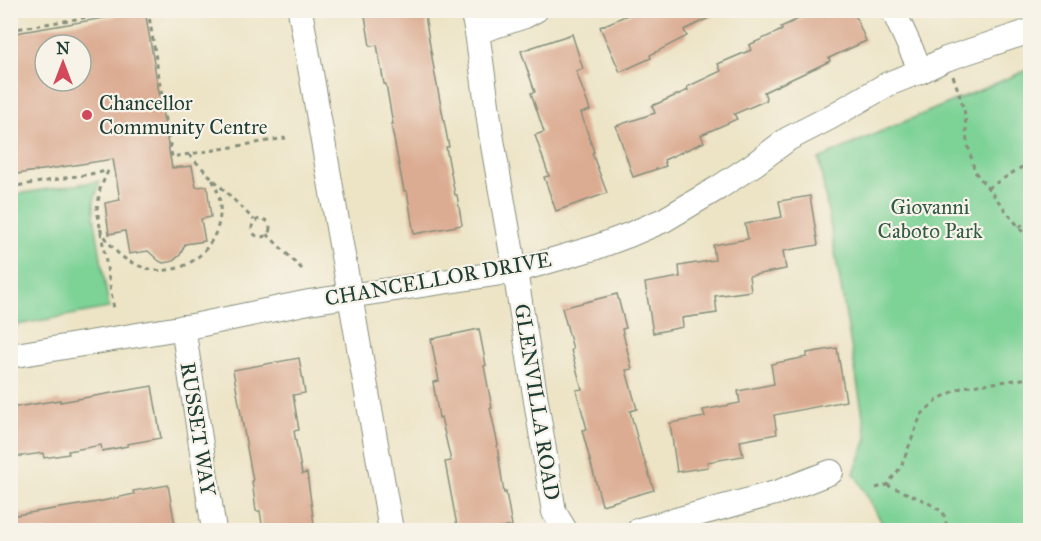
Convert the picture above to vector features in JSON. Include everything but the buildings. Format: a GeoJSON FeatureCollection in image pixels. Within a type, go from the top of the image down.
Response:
{"type":"FeatureCollection","features":[{"type":"Feature","properties":{"kind":"street"},"geometry":{"type":"LineString","coordinates":[[300,10],[391,531]]}},
{"type":"Feature","properties":{"kind":"street"},"geometry":{"type":"LineString","coordinates":[[475,21],[525,16],[536,10]]}},
{"type":"Feature","properties":{"kind":"street"},"geometry":{"type":"LineString","coordinates":[[893,10],[921,71]]}},
{"type":"Feature","properties":{"kind":"street","name":"GLENVILLA ROAD"},"geometry":{"type":"LineString","coordinates":[[475,21],[491,134],[554,512],[565,531]]}},
{"type":"Feature","properties":{"kind":"street","name":"CHANCELLOR DRIVE"},"geometry":{"type":"LineString","coordinates":[[10,356],[183,327],[309,302],[515,271],[594,248],[664,220],[718,188],[788,139],[888,84],[946,59],[1030,31]]}},
{"type":"Feature","properties":{"kind":"street","name":"RUSSET WAY"},"geometry":{"type":"LineString","coordinates":[[183,327],[213,531]]}},
{"type":"Feature","properties":{"kind":"street"},"geometry":{"type":"LineString","coordinates":[[639,531],[779,492],[831,472]]}},
{"type":"Feature","properties":{"kind":"path"},"geometry":{"type":"LineString","coordinates":[[10,30],[130,10]]}},
{"type":"Feature","properties":{"kind":"path"},"geometry":{"type":"LineString","coordinates":[[148,10],[172,157],[286,138]]}},
{"type":"Feature","properties":{"kind":"path"},"geometry":{"type":"LineString","coordinates":[[946,59],[965,114],[968,142],[975,172],[1030,241]]}},
{"type":"Feature","properties":{"kind":"path"},"geometry":{"type":"LineString","coordinates":[[189,155],[254,220]]}},
{"type":"Feature","properties":{"kind":"path"},"geometry":{"type":"LineString","coordinates":[[988,188],[1030,162]]}},
{"type":"Feature","properties":{"kind":"path"},"geometry":{"type":"LineString","coordinates":[[10,187],[108,171],[100,189],[98,209],[114,309]]}},
{"type":"Feature","properties":{"kind":"path"},"geometry":{"type":"LineString","coordinates":[[100,229],[125,260],[146,269],[168,270],[187,264],[202,254],[214,238],[219,222],[221,206],[218,190],[210,175]]}},
{"type":"Feature","properties":{"kind":"path"},"geometry":{"type":"LineString","coordinates":[[261,218],[268,222],[270,228],[267,234],[261,237],[254,234],[251,227],[254,220],[261,218]]}},
{"type":"Feature","properties":{"kind":"path"},"geometry":{"type":"LineString","coordinates":[[1019,227],[1030,220]]}},
{"type":"Feature","properties":{"kind":"path"},"geometry":{"type":"LineString","coordinates":[[267,234],[305,272]]}},
{"type":"Feature","properties":{"kind":"path"},"geometry":{"type":"LineString","coordinates":[[876,488],[887,485],[901,468],[921,415],[938,399],[963,387],[1030,378]]}},
{"type":"Feature","properties":{"kind":"path"},"geometry":{"type":"LineString","coordinates":[[887,485],[925,501],[942,512],[948,531]]}},
{"type":"Feature","properties":{"kind":"green space","name":"Giovanni Caboto Park"},"geometry":{"type":"Polygon","coordinates":[[[1030,69],[1030,530],[886,530],[854,473],[867,439],[819,159],[1030,69]]]}},
{"type":"Feature","properties":{"kind":"green space"},"geometry":{"type":"Polygon","coordinates":[[[100,181],[94,201],[94,215],[109,308],[11,326],[11,195],[100,181]]]}},
{"type":"Feature","properties":{"kind":"place","name":"Chancellor Community Centre"},"geometry":{"type":"Point","coordinates":[87,115]}}]}
